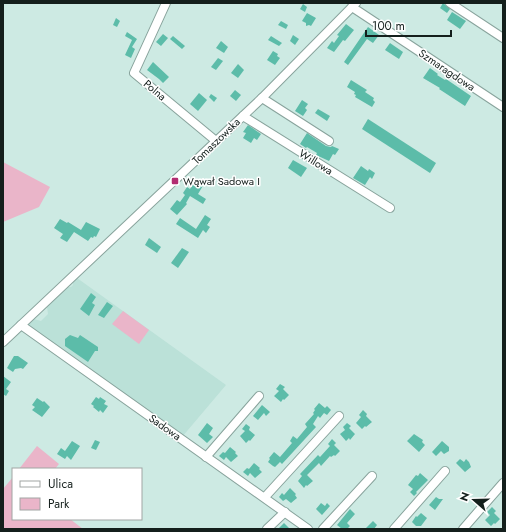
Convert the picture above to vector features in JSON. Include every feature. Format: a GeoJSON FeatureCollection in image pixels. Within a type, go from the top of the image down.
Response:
{"type":"FeatureCollection","features":[{"type":"Feature","properties":{"kind":"street","name":"Polna"},"geometry":{"type":"LineString","coordinates":[[166,3],[134,73],[216,141]]}},
{"type":"Feature","properties":{"kind":"street"},"geometry":{"type":"LineString","coordinates":[[450,3],[503,38]]}},
{"type":"Feature","properties":{"kind":"street","name":"Tomaszowska"},"geometry":{"type":"LineString","coordinates":[[3,342],[262,98],[354,5]]}},
{"type":"Feature","properties":{"kind":"street","name":"Szmaragdowa"},"geometry":{"type":"LineString","coordinates":[[354,5],[503,107]]}},
{"type":"Feature","properties":{"kind":"street"},"geometry":{"type":"LineString","coordinates":[[262,98],[329,141]]}},
{"type":"Feature","properties":{"kind":"street","name":"Willowa"},"geometry":{"type":"LineString","coordinates":[[243,116],[390,208]]}},
{"type":"Feature","properties":{"kind":"street","name":"Sadowa"},"geometry":{"type":"LineString","coordinates":[[21,325],[308,529]]}},
{"type":"Feature","properties":{"kind":"street"},"geometry":{"type":"LineString","coordinates":[[206,457],[259,396]]}},
{"type":"Feature","properties":{"kind":"street"},"geometry":{"type":"LineString","coordinates":[[265,497],[339,416]]}},
{"type":"Feature","properties":{"kind":"street"},"geometry":{"type":"LineString","coordinates":[[394,529],[446,471]]}},
{"type":"Feature","properties":{"kind":"street"},"geometry":{"type":"LineString","coordinates":[[323,529],[372,476]]}},
{"type":"Feature","properties":{"kind":"street"},"geometry":{"type":"LineString","coordinates":[[463,529],[503,483]]}},
{"type":"Feature","properties":{"kind":"street"},"geometry":{"type":"LineString","coordinates":[[268,529],[285,512]]}},
{"type":"Feature","properties":{"kind":"shaded area"},"geometry":{"type":"Polygon","coordinates":[[[77,278],[226,385],[182,437],[26,326],[34,319],[41,321],[48,314],[47,307],[68,287],[71,287],[77,278]]]}},
{"type":"Feature","properties":{"kind":"green space"},"geometry":{"type":"Polygon","coordinates":[[[3,162],[50,187],[39,207],[3,222],[3,162]]]}},
{"type":"Feature","properties":{"kind":"green space"},"geometry":{"type":"Polygon","coordinates":[[[123,311],[149,330],[139,344],[112,324],[123,311]]]}},
{"type":"Feature","properties":{"kind":"green space"},"geometry":{"type":"Polygon","coordinates":[[[37,446],[59,464],[56,468],[20,468],[37,446]]]}},
{"type":"Feature","properties":{"kind":"green space"},"geometry":{"type":"Polygon","coordinates":[[[12,478],[12,520],[71,520],[83,529],[3,529],[3,489],[12,478]]]}},
{"type":"Feature","properties":{"kind":"building"},"geometry":{"type":"Polygon","coordinates":[[[443,3],[450,9],[447,13],[440,8],[443,3]]]}},
{"type":"Feature","properties":{"kind":"building"},"geometry":{"type":"Polygon","coordinates":[[[303,4],[307,7],[305,12],[300,9],[303,4]]]}},
{"type":"Feature","properties":{"kind":"building"},"geometry":{"type":"Polygon","coordinates":[[[452,12],[466,21],[460,29],[447,20],[452,12]]]}},
{"type":"Feature","properties":{"kind":"building"},"geometry":{"type":"Polygon","coordinates":[[[307,13],[316,18],[311,26],[306,26],[306,23],[302,21],[307,13]]]}},
{"type":"Feature","properties":{"kind":"building"},"geometry":{"type":"Polygon","coordinates":[[[116,18],[120,21],[117,27],[113,25],[116,18]]]}},
{"type":"Feature","properties":{"kind":"building"},"geometry":{"type":"Polygon","coordinates":[[[281,21],[288,25],[286,29],[278,25],[281,21]]]}},
{"type":"Feature","properties":{"kind":"building"},"geometry":{"type":"Polygon","coordinates":[[[346,24],[354,30],[345,41],[343,40],[334,52],[327,48],[332,41],[334,43],[339,36],[337,35],[346,24]]]}},
{"type":"Feature","properties":{"kind":"building"},"geometry":{"type":"Polygon","coordinates":[[[368,27],[379,35],[373,43],[367,39],[348,65],[344,62],[368,27]]]}},
{"type":"Feature","properties":{"kind":"building"},"geometry":{"type":"Polygon","coordinates":[[[127,32],[137,39],[132,47],[135,49],[131,58],[125,55],[132,40],[125,36],[127,32]]]}},
{"type":"Feature","properties":{"kind":"building"},"geometry":{"type":"Polygon","coordinates":[[[163,34],[168,38],[161,46],[156,42],[163,34]]]}},
{"type":"Feature","properties":{"kind":"building"},"geometry":{"type":"Polygon","coordinates":[[[293,35],[299,39],[295,45],[290,41],[293,35]]]}},
{"type":"Feature","properties":{"kind":"building"},"geometry":{"type":"Polygon","coordinates":[[[173,36],[185,46],[182,49],[170,39],[173,36]]]}},
{"type":"Feature","properties":{"kind":"building"},"geometry":{"type":"Polygon","coordinates":[[[271,36],[282,43],[279,46],[268,40],[271,36]]]}},
{"type":"Feature","properties":{"kind":"building"},"geometry":{"type":"Polygon","coordinates":[[[221,41],[228,47],[224,53],[216,48],[221,41]]]}},
{"type":"Feature","properties":{"kind":"building"},"geometry":{"type":"Polygon","coordinates":[[[390,43],[403,52],[399,59],[385,50],[390,43]]]}},
{"type":"Feature","properties":{"kind":"building"},"geometry":{"type":"Polygon","coordinates":[[[273,51],[278,54],[277,56],[280,58],[275,65],[267,60],[273,51]]]}},
{"type":"Feature","properties":{"kind":"building"},"geometry":{"type":"Polygon","coordinates":[[[218,58],[223,61],[216,70],[211,67],[218,58]]]}},
{"type":"Feature","properties":{"kind":"building"},"geometry":{"type":"Polygon","coordinates":[[[153,62],[169,77],[163,83],[147,70],[153,62]]]}},
{"type":"Feature","properties":{"kind":"building"},"geometry":{"type":"Polygon","coordinates":[[[238,64],[244,70],[238,78],[231,73],[238,64]]]}},
{"type":"Feature","properties":{"kind":"building"},"geometry":{"type":"Polygon","coordinates":[[[430,68],[438,74],[437,75],[445,80],[446,79],[471,96],[465,106],[423,78],[430,68]]]}},
{"type":"Feature","properties":{"kind":"building"},"geometry":{"type":"Polygon","coordinates":[[[351,80],[367,90],[365,92],[374,98],[373,100],[375,102],[372,107],[355,97],[355,92],[347,87],[351,80]]]}},
{"type":"Feature","properties":{"kind":"building"},"geometry":{"type":"Polygon","coordinates":[[[235,90],[241,95],[236,101],[230,96],[235,90]]]}},
{"type":"Feature","properties":{"kind":"building"},"geometry":{"type":"Polygon","coordinates":[[[199,93],[207,100],[198,111],[190,104],[199,93]]]}},
{"type":"Feature","properties":{"kind":"building"},"geometry":{"type":"Polygon","coordinates":[[[211,94],[217,98],[214,102],[209,97],[211,94]]]}},
{"type":"Feature","properties":{"kind":"building"},"geometry":{"type":"Polygon","coordinates":[[[302,100],[308,104],[305,108],[307,110],[303,116],[295,111],[302,100]]]}},
{"type":"Feature","properties":{"kind":"building"},"geometry":{"type":"Polygon","coordinates":[[[318,109],[330,116],[327,121],[315,113],[318,109]]]}},
{"type":"Feature","properties":{"kind":"building"},"geometry":{"type":"Polygon","coordinates":[[[368,119],[436,163],[430,173],[362,129],[368,119]]]}},
{"type":"Feature","properties":{"kind":"building"},"geometry":{"type":"Polygon","coordinates":[[[248,125],[261,134],[257,140],[254,138],[251,143],[243,138],[246,133],[243,132],[248,125]]]}},
{"type":"Feature","properties":{"kind":"building"},"geometry":{"type":"Polygon","coordinates":[[[307,133],[326,146],[332,146],[339,149],[335,155],[333,154],[329,161],[316,155],[317,153],[300,144],[307,133]]]}},
{"type":"Feature","properties":{"kind":"building"},"geometry":{"type":"Polygon","coordinates":[[[293,160],[307,168],[301,177],[288,168],[293,160]]]}},
{"type":"Feature","properties":{"kind":"building"},"geometry":{"type":"Polygon","coordinates":[[[361,166],[368,171],[369,169],[375,173],[372,179],[370,177],[365,185],[353,178],[361,166]]]}},
{"type":"Feature","properties":{"kind":"building"},"geometry":{"type":"Polygon","coordinates":[[[196,179],[204,184],[198,194],[206,199],[203,204],[190,196],[186,203],[187,204],[177,215],[170,209],[177,200],[180,202],[185,195],[183,193],[187,187],[190,189],[196,179]]]}},
{"type":"Feature","properties":{"kind":"building"},"geometry":{"type":"Polygon","coordinates":[[[205,215],[211,219],[207,225],[210,227],[206,233],[203,230],[198,238],[176,224],[180,218],[196,229],[205,215]]]}},
{"type":"Feature","properties":{"kind":"building"},"geometry":{"type":"Polygon","coordinates":[[[60,219],[81,230],[86,222],[100,229],[96,237],[91,237],[88,241],[74,232],[67,242],[60,238],[63,234],[54,228],[60,219]]]}},
{"type":"Feature","properties":{"kind":"building"},"geometry":{"type":"Polygon","coordinates":[[[149,238],[161,247],[157,253],[145,245],[149,238]]]}},
{"type":"Feature","properties":{"kind":"building"},"geometry":{"type":"Polygon","coordinates":[[[182,248],[189,252],[178,268],[171,263],[182,248]]]}},
{"type":"Feature","properties":{"kind":"building"},"geometry":{"type":"Polygon","coordinates":[[[91,293],[96,297],[92,303],[95,305],[89,316],[80,309],[91,293]]]}},
{"type":"Feature","properties":{"kind":"building"},"geometry":{"type":"Polygon","coordinates":[[[107,302],[113,306],[104,318],[98,315],[107,302]]]}},
{"type":"Feature","properties":{"kind":"building"},"geometry":{"type":"Polygon","coordinates":[[[70,335],[78,338],[80,335],[98,347],[98,351],[95,351],[88,362],[65,346],[65,339],[70,335]]]}},
{"type":"Feature","properties":{"kind":"building"},"geometry":{"type":"Polygon","coordinates":[[[14,356],[18,356],[28,363],[23,369],[15,369],[13,372],[7,368],[14,356]]]}},
{"type":"Feature","properties":{"kind":"building"},"geometry":{"type":"Polygon","coordinates":[[[3,376],[11,382],[6,389],[9,391],[6,396],[3,394],[3,376]]]}},
{"type":"Feature","properties":{"kind":"building"},"geometry":{"type":"Polygon","coordinates":[[[280,384],[285,387],[283,389],[289,395],[281,402],[274,396],[279,391],[276,389],[280,384]]]}},
{"type":"Feature","properties":{"kind":"building"},"geometry":{"type":"Polygon","coordinates":[[[96,397],[99,399],[100,397],[106,401],[104,404],[108,406],[103,413],[100,410],[99,412],[91,404],[96,397]]]}},
{"type":"Feature","properties":{"kind":"building"},"geometry":{"type":"Polygon","coordinates":[[[37,398],[43,402],[44,401],[50,407],[42,417],[32,410],[35,407],[32,405],[37,398]]]}},
{"type":"Feature","properties":{"kind":"building"},"geometry":{"type":"Polygon","coordinates":[[[319,403],[325,408],[327,406],[331,410],[327,415],[324,413],[320,418],[318,416],[313,424],[316,427],[282,464],[280,462],[275,467],[273,466],[268,462],[270,459],[269,458],[274,452],[280,457],[292,443],[290,441],[293,436],[297,439],[307,427],[305,424],[314,414],[314,409],[319,403]]]}},
{"type":"Feature","properties":{"kind":"building"},"geometry":{"type":"Polygon","coordinates":[[[262,405],[270,412],[266,416],[264,413],[258,420],[253,416],[262,405]]]}},
{"type":"Feature","properties":{"kind":"building"},"geometry":{"type":"Polygon","coordinates":[[[363,410],[372,422],[362,429],[356,423],[361,417],[359,415],[363,410]]]}},
{"type":"Feature","properties":{"kind":"building"},"geometry":{"type":"Polygon","coordinates":[[[207,423],[213,428],[209,434],[213,437],[207,443],[198,435],[207,423]]]}},
{"type":"Feature","properties":{"kind":"building"},"geometry":{"type":"Polygon","coordinates":[[[347,423],[351,426],[349,428],[355,434],[350,440],[349,438],[346,441],[340,434],[345,430],[343,427],[347,423]]]}},
{"type":"Feature","properties":{"kind":"building"},"geometry":{"type":"Polygon","coordinates":[[[246,424],[250,427],[249,430],[255,435],[246,443],[240,436],[245,431],[242,429],[246,424]]]}},
{"type":"Feature","properties":{"kind":"building"},"geometry":{"type":"Polygon","coordinates":[[[414,434],[423,440],[422,442],[425,445],[419,452],[407,441],[414,434]]]}},
{"type":"Feature","properties":{"kind":"building"},"geometry":{"type":"Polygon","coordinates":[[[332,439],[336,443],[334,445],[340,451],[335,456],[330,456],[321,466],[319,463],[307,475],[313,481],[304,488],[298,481],[302,476],[300,474],[318,455],[320,457],[330,446],[328,444],[332,439]]]}},
{"type":"Feature","properties":{"kind":"building"},"geometry":{"type":"Polygon","coordinates":[[[95,440],[100,442],[96,450],[91,448],[95,440]]]}},
{"type":"Feature","properties":{"kind":"building"},"geometry":{"type":"Polygon","coordinates":[[[72,441],[80,446],[71,460],[67,456],[65,459],[57,454],[61,448],[65,451],[72,441]]]}},
{"type":"Feature","properties":{"kind":"building"},"geometry":{"type":"Polygon","coordinates":[[[442,441],[449,447],[449,451],[444,454],[441,451],[436,456],[432,452],[442,441]]]}},
{"type":"Feature","properties":{"kind":"building"},"geometry":{"type":"Polygon","coordinates":[[[230,447],[238,456],[231,462],[226,457],[224,460],[219,456],[223,452],[225,453],[230,447]]]}},
{"type":"Feature","properties":{"kind":"building"},"geometry":{"type":"Polygon","coordinates":[[[460,459],[464,462],[466,459],[471,467],[465,472],[456,463],[460,459]]]}},
{"type":"Feature","properties":{"kind":"building"},"geometry":{"type":"Polygon","coordinates":[[[254,463],[262,472],[255,478],[250,473],[248,476],[243,472],[247,468],[249,469],[254,463]]]}},
{"type":"Feature","properties":{"kind":"building"},"geometry":{"type":"Polygon","coordinates":[[[420,473],[428,480],[414,496],[410,492],[413,489],[408,485],[416,475],[418,476],[420,473]]]}},
{"type":"Feature","properties":{"kind":"building"},"geometry":{"type":"Polygon","coordinates":[[[290,488],[296,494],[295,495],[297,498],[291,503],[286,499],[283,501],[279,497],[282,493],[284,495],[290,488]]]}},
{"type":"Feature","properties":{"kind":"building"},"geometry":{"type":"Polygon","coordinates":[[[436,497],[443,499],[435,510],[429,505],[436,497]]]}},
{"type":"Feature","properties":{"kind":"building"},"geometry":{"type":"Polygon","coordinates":[[[321,503],[325,506],[327,503],[330,506],[322,515],[316,509],[321,503]]]}},
{"type":"Feature","properties":{"kind":"building"},"geometry":{"type":"Polygon","coordinates":[[[492,507],[496,511],[494,513],[500,519],[491,526],[485,520],[490,515],[487,512],[492,507]]]}},
{"type":"Feature","properties":{"kind":"building"},"geometry":{"type":"Polygon","coordinates":[[[350,509],[355,514],[347,523],[350,526],[347,529],[342,529],[337,525],[350,509]]]}},
{"type":"Feature","properties":{"kind":"building"},"geometry":{"type":"Polygon","coordinates":[[[421,513],[427,518],[421,526],[416,526],[412,522],[416,516],[417,517],[421,513]]]}},
{"type":"Feature","properties":{"kind":"building"},"geometry":{"type":"Polygon","coordinates":[[[373,521],[377,525],[374,529],[365,529],[373,521]]]}},
{"type":"Feature","properties":{"kind":"building"},"geometry":{"type":"Polygon","coordinates":[[[284,523],[290,529],[278,529],[284,523]]]}},
{"type":"Feature","properties":{"kind":"place","name":"Wąwał Sadowa I"},"geometry":{"type":"Point","coordinates":[175,181]}}]}
